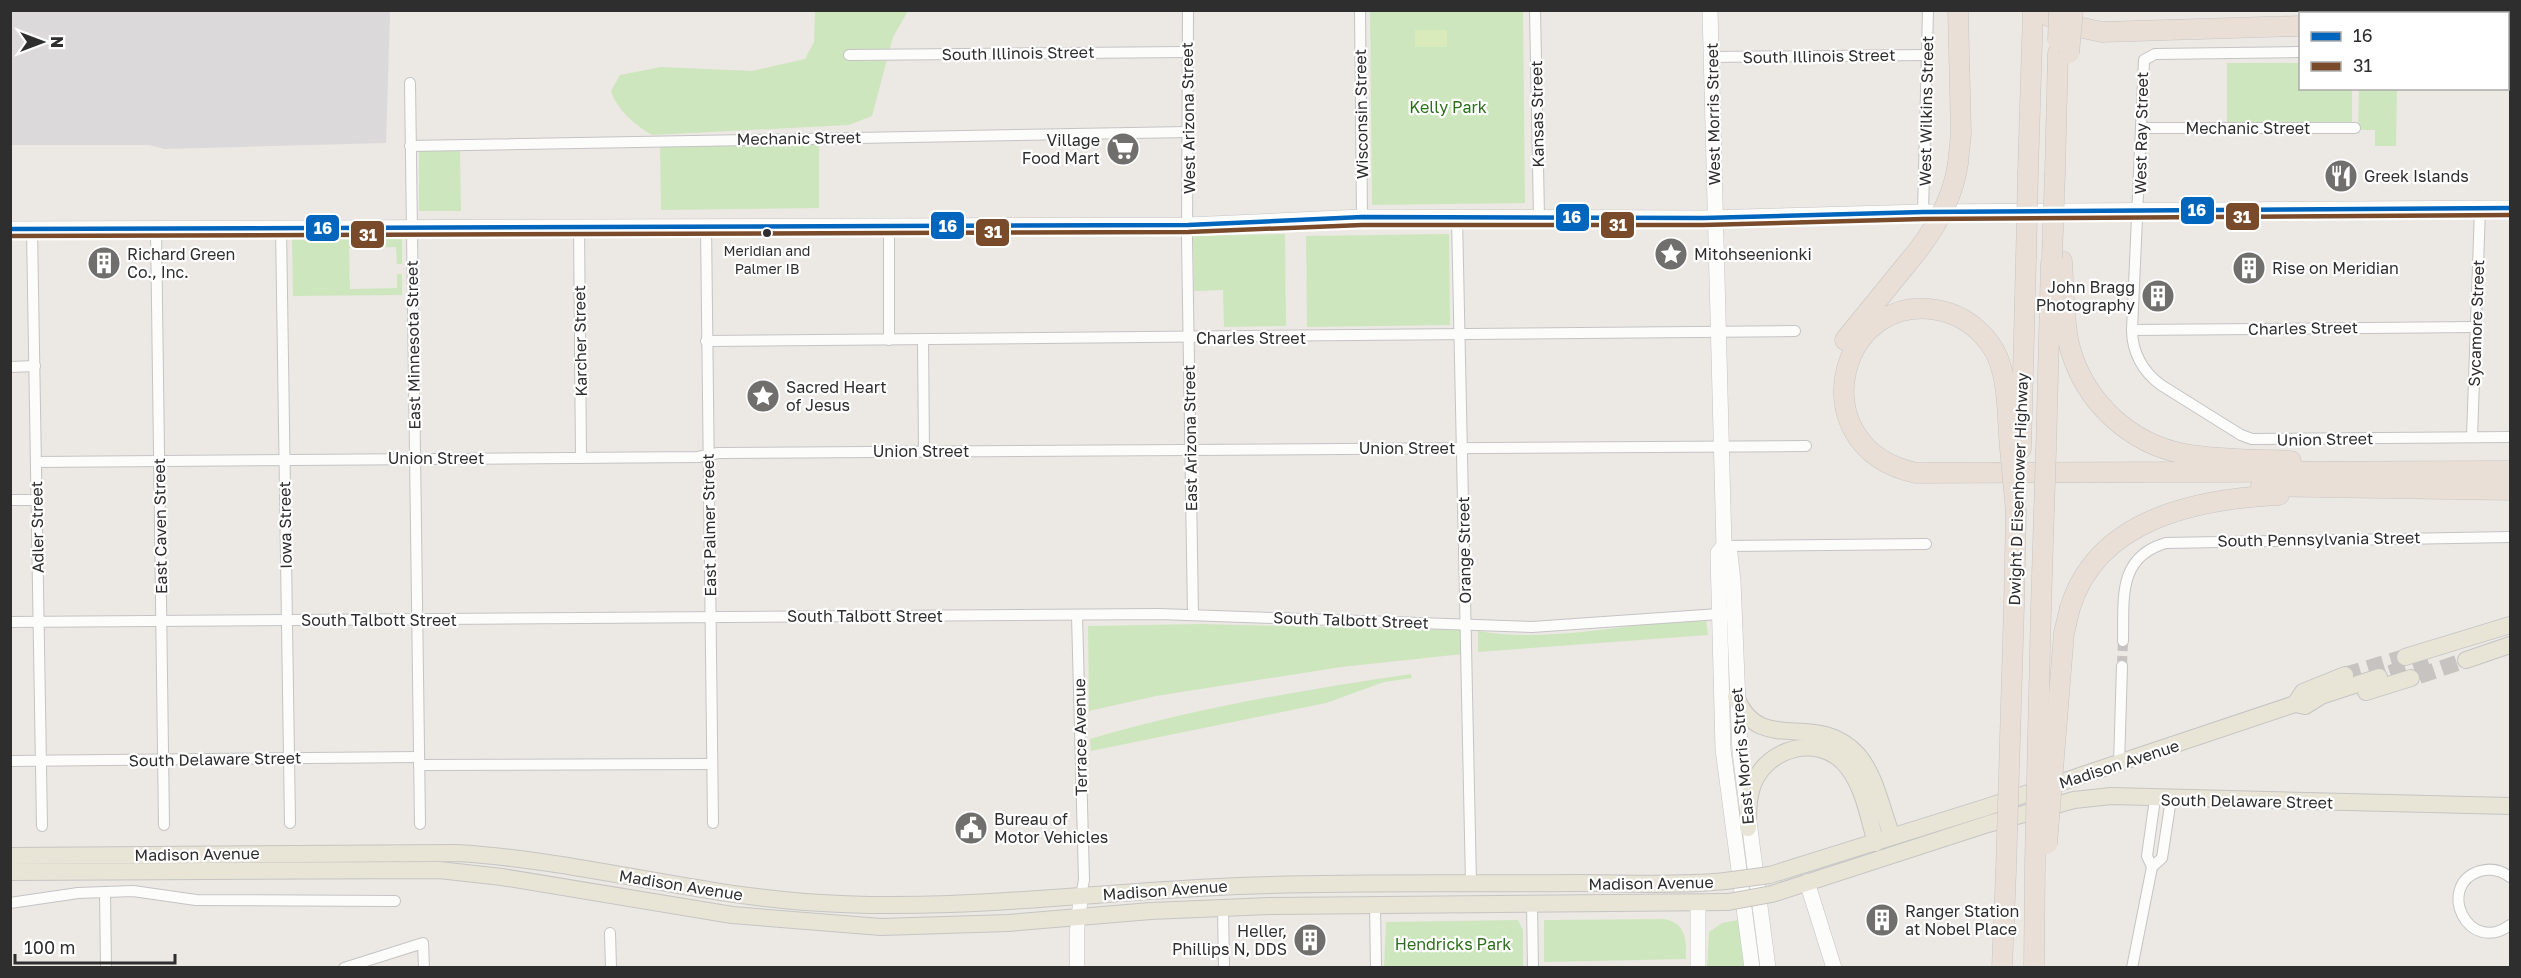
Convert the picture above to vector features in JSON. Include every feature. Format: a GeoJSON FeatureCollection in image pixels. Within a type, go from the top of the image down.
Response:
{"type":"FeatureCollection","features":[{"type":"Feature","properties":{"kind":"highway"},"geometry":{"type":"LineString","coordinates":[[1959,10],[1961,134],[1958,163],[1950,193],[1938,220],[1906,265],[1845,339],[1833,366],[1830,386],[1833,416],[1845,442],[1864,464],[1885,476],[1923,486],[2233,485],[2511,490]]}},
{"type":"Feature","properties":{"kind":"highway"},"geometry":{"type":"LineString","coordinates":[[2033,10],[2068,25],[2102,32],[2299,26]]}},
{"type":"Feature","properties":{"kind":"highway","name":"Dwight D Eisenhower Highway"},"geometry":{"type":"LineString","coordinates":[[2002,968],[2014,606],[2015,449],[2026,258],[2033,10]]}},
{"type":"Feature","properties":{"kind":"highway"},"geometry":{"type":"LineString","coordinates":[[2059,10],[2063,53]]}},
{"type":"Feature","properties":{"kind":"highway"},"geometry":{"type":"LineString","coordinates":[[2073,10],[2063,53],[2056,122],[2054,195],[2057,259],[2067,330],[2076,367],[2107,413],[2133,434],[2161,447],[2190,455],[2410,470]]}},
{"type":"Feature","properties":{"kind":"highway","name":"Dwight D Eisenhower Highway"},"geometry":{"type":"LineString","coordinates":[[2034,968],[2040,859],[2041,608],[2046,450],[2057,259]]}},
{"type":"Feature","properties":{"kind":"highway"},"geometry":{"type":"LineString","coordinates":[[2015,449],[2002,369],[1989,343],[1968,322],[1936,310],[1906,311],[1883,320],[1857,343],[1844,374],[1842,399],[1845,415],[1864,447],[1883,462],[1906,471],[1931,474],[2511,471]]}},
{"type":"Feature","properties":{"kind":"highway"},"geometry":{"type":"LineString","coordinates":[[2040,859],[2055,767],[2064,633],[2078,588],[2107,546],[2146,522],[2166,514],[2236,500],[2357,489]]}},
{"type":"Feature","properties":{"kind":"main road","name":"West Morris Street"},"geometry":{"type":"LineString","coordinates":[[1710,10],[1716,217]]}},
{"type":"Feature","properties":{"kind":"main road"},"geometry":{"type":"LineString","coordinates":[[10,229],[696,224],[706,226],[1188,225],[1362,217],[1716,217],[1923,212],[2511,208]]}},
{"type":"Feature","properties":{"kind":"main road","name":"East Morris Street"},"geometry":{"type":"LineString","coordinates":[[1716,217],[1724,546],[1730,554],[1732,573],[1736,697],[1748,828],[1768,968]]}},
{"type":"Feature","properties":{"kind":"main road","name":"East Morris Street"},"geometry":{"type":"LineString","coordinates":[[1724,546],[1718,552],[1723,749],[1752,968]]}},
{"type":"Feature","properties":{"kind":"main road"},"geometry":{"type":"LineString","coordinates":[[2405,657],[2511,625]]}},
{"type":"Feature","properties":{"kind":"main road"},"geometry":{"type":"LineString","coordinates":[[2435,658],[2511,634]]}},
{"type":"Feature","properties":{"kind":"main road"},"geometry":{"type":"LineString","coordinates":[[2466,660],[2511,645]]}},
{"type":"Feature","properties":{"kind":"main road","name":"Madison Avenue"},"geometry":{"type":"LineString","coordinates":[[2295,704],[2303,692],[2345,675]]}},
{"type":"Feature","properties":{"kind":"main road","name":"Madison Avenue"},"geometry":{"type":"LineString","coordinates":[[10,856],[457,853],[519,859],[684,887],[807,902],[916,906],[1274,885],[1725,881],[1770,875],[1876,843],[2295,704],[2305,706],[2313,703],[2320,696],[2379,677]]}},
{"type":"Feature","properties":{"kind":"main road","name":"Madison Avenue"},"geometry":{"type":"LineString","coordinates":[[2313,703],[2324,704],[2411,678]]}},
{"type":"Feature","properties":{"kind":"main road"},"geometry":{"type":"LineString","coordinates":[[1736,697],[1743,713],[1761,727],[1819,732],[1848,746],[1866,767],[1892,836]]}},
{"type":"Feature","properties":{"kind":"main road"},"geometry":{"type":"LineString","coordinates":[[1748,828],[1751,791],[1763,769],[1787,751],[1812,747],[1836,756],[1854,775],[1876,843]]}},
{"type":"Feature","properties":{"kind":"main road","name":"South Delaware Street"},"geometry":{"type":"LineString","coordinates":[[1988,824],[2074,800],[2111,796],[2511,806]]}},
{"type":"Feature","properties":{"kind":"main road","name":"Madison Avenue"},"geometry":{"type":"LineString","coordinates":[[10,872],[428,870],[481,874],[732,915],[801,922],[952,926],[1223,907],[1728,902],[1772,894],[1988,824]]}},
{"type":"Feature","properties":{"kind":"main road"},"geometry":{"type":"LineString","coordinates":[[1807,882],[1834,968]]}},
{"type":"Feature","properties":{"kind":"main road"},"geometry":{"type":"LineString","coordinates":[[1698,904],[1698,968]]}},
{"type":"Feature","properties":{"kind":"street","name":"West Arizona Street"},"geometry":{"type":"LineString","coordinates":[[1188,10],[1186,52],[1188,225]]}},
{"type":"Feature","properties":{"kind":"street","name":"Wisconsin Street"},"geometry":{"type":"LineString","coordinates":[[1360,10],[1362,217]]}},
{"type":"Feature","properties":{"kind":"street","name":"Kansas Street"},"geometry":{"type":"LineString","coordinates":[[1535,10],[1539,217]]}},
{"type":"Feature","properties":{"kind":"street","name":"West Wilkins Street"},"geometry":{"type":"LineString","coordinates":[[1923,212],[1928,10]]}},
{"type":"Feature","properties":{"kind":"street","name":"South Illinois Street"},"geometry":{"type":"LineString","coordinates":[[849,55],[1186,52]]}},
{"type":"Feature","properties":{"kind":"street","name":"West Ray Street"},"geometry":{"type":"LineString","coordinates":[[2155,381],[2139,359],[2132,330],[2143,64],[2147,57],[2156,54],[2299,52]]}},
{"type":"Feature","properties":{"kind":"street","name":"South Illinois Street"},"geometry":{"type":"LineString","coordinates":[[1711,57],[1928,55]]}},
{"type":"Feature","properties":{"kind":"street","name":"East Minnesota Street"},"geometry":{"type":"LineString","coordinates":[[410,83],[420,824]]}},
{"type":"Feature","properties":{"kind":"street","name":"Mechanic Street"},"geometry":{"type":"LineString","coordinates":[[2141,128],[2355,128]]}},
{"type":"Feature","properties":{"kind":"street","name":"Mechanic Street"},"geometry":{"type":"LineString","coordinates":[[410,146],[1188,132]]}},
{"type":"Feature","properties":{"kind":"street","name":"Sycamore Street"},"geometry":{"type":"LineString","coordinates":[[2472,437],[2480,209]]}},
{"type":"Feature","properties":{"kind":"street","name":"Orange Street"},"geometry":{"type":"LineString","coordinates":[[1457,217],[1471,884]]}},
{"type":"Feature","properties":{"kind":"street","name":"Karcher Street"},"geometry":{"type":"LineString","coordinates":[[579,225],[581,458]]}},
{"type":"Feature","properties":{"kind":"street","name":"East Arizona Street"},"geometry":{"type":"LineString","coordinates":[[1188,225],[1193,615]]}},
{"type":"Feature","properties":{"kind":"street","name":"East Palmer Street"},"geometry":{"type":"LineString","coordinates":[[706,226],[713,823]]}},
{"type":"Feature","properties":{"kind":"street"},"geometry":{"type":"LineString","coordinates":[[889,226],[889,339]]}},
{"type":"Feature","properties":{"kind":"street","name":"Iowa Street"},"geometry":{"type":"LineString","coordinates":[[281,227],[290,823]]}},
{"type":"Feature","properties":{"kind":"street","name":"East Caven Street"},"geometry":{"type":"LineString","coordinates":[[156,228],[164,825]]}},
{"type":"Feature","properties":{"kind":"street","name":"Adler Street"},"geometry":{"type":"LineString","coordinates":[[32,229],[42,826]]}},
{"type":"Feature","properties":{"kind":"street","name":"Charles Street"},"geometry":{"type":"LineString","coordinates":[[2132,330],[2475,327]]}},
{"type":"Feature","properties":{"kind":"street","name":"Charles Street"},"geometry":{"type":"LineString","coordinates":[[706,341],[1460,336],[1795,331]]}},
{"type":"Feature","properties":{"kind":"street"},"geometry":{"type":"LineString","coordinates":[[922,339],[924,452]]}},
{"type":"Feature","properties":{"kind":"street"},"geometry":{"type":"LineString","coordinates":[[10,367],[35,366]]}},
{"type":"Feature","properties":{"kind":"street","name":"Union Street"},"geometry":{"type":"LineString","coordinates":[[2155,381],[2233,430],[2252,439],[2511,437]]}},
{"type":"Feature","properties":{"kind":"street","name":"Union Street"},"geometry":{"type":"LineString","coordinates":[[36,462],[581,458],[718,453],[1806,446]]}},
{"type":"Feature","properties":{"kind":"street"},"geometry":{"type":"LineString","coordinates":[[10,500],[37,500]]}},
{"type":"Feature","properties":{"kind":"street","name":"South Pennsylvania Street"},"geometry":{"type":"LineString","coordinates":[[2123,641],[2124,590],[2127,575],[2135,562],[2151,548],[2177,541],[2511,537]]}},
{"type":"Feature","properties":{"kind":"street"},"geometry":{"type":"LineString","coordinates":[[1724,546],[1926,544]]}},
{"type":"Feature","properties":{"kind":"street","name":"South Talbott Street"},"geometry":{"type":"LineString","coordinates":[[10,622],[1193,615],[1532,627],[1719,614]]}},
{"type":"Feature","properties":{"kind":"street","name":"Terrace Avenue"},"geometry":{"type":"LineString","coordinates":[[1077,615],[1084,880],[1078,917],[1077,968]]}},
{"type":"Feature","properties":{"kind":"street"},"geometry":{"type":"LineString","coordinates":[[2119,764],[2122,666]]}},
{"type":"Feature","properties":{"kind":"street","name":"South Delaware Street"},"geometry":{"type":"LineString","coordinates":[[10,761],[289,758],[712,764]]}},
{"type":"Feature","properties":{"kind":"street"},"geometry":{"type":"LineString","coordinates":[[2152,867],[2146,856],[2163,799]]}},
{"type":"Feature","properties":{"kind":"street"},"geometry":{"type":"LineString","coordinates":[[2132,968],[2152,867],[2162,858],[2163,799]]}},
{"type":"Feature","properties":{"kind":"street"},"geometry":{"type":"LineString","coordinates":[[2511,877],[2495,870],[2475,873],[2465,882],[2458,902],[2464,920],[2478,931],[2494,933],[2511,926]]}},
{"type":"Feature","properties":{"kind":"street"},"geometry":{"type":"LineString","coordinates":[[10,903],[78,893],[133,891],[196,900],[395,901]]}},
{"type":"Feature","properties":{"kind":"street"},"geometry":{"type":"LineString","coordinates":[[105,892],[106,968]]}},
{"type":"Feature","properties":{"kind":"street"},"geometry":{"type":"LineString","coordinates":[[1375,905],[1376,968]]}},
{"type":"Feature","properties":{"kind":"street"},"geometry":{"type":"LineString","coordinates":[[1532,905],[1533,968]]}},
{"type":"Feature","properties":{"kind":"street"},"geometry":{"type":"LineString","coordinates":[[1223,907],[1224,968]]}},
{"type":"Feature","properties":{"kind":"street"},"geometry":{"type":"LineString","coordinates":[[610,933],[610,968]]}},
{"type":"Feature","properties":{"kind":"street"},"geometry":{"type":"LineString","coordinates":[[344,968],[423,943],[424,968]]}},
{"type":"Feature","properties":{"kind":"shaded area"},"geometry":{"type":"Polygon","coordinates":[[[10,11],[390,11],[386,143],[165,149],[149,145],[11,145],[10,11]]]}},
{"type":"Feature","properties":{"kind":"green space"},"geometry":{"type":"Polygon","coordinates":[[[815,11],[908,11],[893,37],[872,116],[849,125],[652,135],[627,116],[611,91],[620,75],[661,67],[752,71],[805,59],[814,42],[815,11]]]}},
{"type":"Feature","properties":{"kind":"green space","name":"Kelly Park"},"geometry":{"type":"Polygon","coordinates":[[[1370,11],[1523,11],[1525,203],[1372,205],[1370,11]]]}},
{"type":"Feature","properties":{"kind":"green space"},"geometry":{"type":"Polygon","coordinates":[[[1415,30],[1447,30],[1447,47],[1415,47],[1415,30]]]}},
{"type":"Feature","properties":{"kind":"green space"},"geometry":{"type":"Polygon","coordinates":[[[2227,63],[2299,63],[2299,90],[2352,90],[2352,123],[2227,124],[2227,63]]]}},
{"type":"Feature","properties":{"kind":"green space"},"geometry":{"type":"Polygon","coordinates":[[[2359,90],[2397,90],[2396,146],[2375,146],[2375,130],[2358,130],[2359,90]]]}},
{"type":"Feature","properties":{"kind":"green space"},"geometry":{"type":"Polygon","coordinates":[[[819,142],[819,208],[661,210],[660,144],[819,142]]]}},
{"type":"Feature","properties":{"kind":"green space"},"geometry":{"type":"Polygon","coordinates":[[[419,148],[460,151],[461,211],[419,211],[419,148]]]}},
{"type":"Feature","properties":{"kind":"green space"},"geometry":{"type":"Polygon","coordinates":[[[1285,234],[1286,326],[1224,327],[1223,290],[1194,291],[1193,236],[1285,234]]]}},
{"type":"Feature","properties":{"kind":"green space"},"geometry":{"type":"Polygon","coordinates":[[[1449,234],[1450,325],[1307,327],[1306,236],[1449,234]]]}},
{"type":"Feature","properties":{"kind":"green space"},"geometry":{"type":"Polygon","coordinates":[[[402,236],[402,264],[397,264],[396,247],[349,248],[350,289],[397,288],[397,274],[402,274],[402,295],[293,296],[292,238],[402,236]]]}},
{"type":"Feature","properties":{"kind":"green space"},"geometry":{"type":"Polygon","coordinates":[[[1706,620],[1708,635],[1478,652],[1478,631],[1538,635],[1706,620]]]}},
{"type":"Feature","properties":{"kind":"green space"},"geometry":{"type":"Polygon","coordinates":[[[1201,624],[1462,630],[1463,654],[1341,667],[1156,696],[1089,711],[1088,626],[1201,624]]]}},
{"type":"Feature","properties":{"kind":"green space"},"geometry":{"type":"Polygon","coordinates":[[[1411,674],[1412,678],[1384,682],[1326,703],[1091,751],[1090,739],[1169,718],[1290,693],[1411,674]]]}},
{"type":"Feature","properties":{"kind":"green space","name":"Hendricks Park"},"geometry":{"type":"Polygon","coordinates":[[[1664,919],[1672,921],[1684,933],[1686,959],[1544,962],[1544,920],[1664,919]]]}},
{"type":"Feature","properties":{"kind":"green space","name":"Hendricks Park"},"geometry":{"type":"Polygon","coordinates":[[[1518,920],[1523,930],[1523,967],[1384,967],[1386,922],[1518,920]]]}},
{"type":"Feature","properties":{"kind":"green space"},"geometry":{"type":"Polygon","coordinates":[[[1738,920],[1744,967],[1707,968],[1709,932],[1722,923],[1738,920]]]}},
{"type":"Feature","properties":{"kind":"tunnel"},"geometry":{"type":"LineString","coordinates":[[2122,666],[2123,641]]}},
{"type":"Feature","properties":{"kind":"tunnel"},"geometry":{"type":"LineString","coordinates":[[2345,675],[2405,657]]}},
{"type":"Feature","properties":{"kind":"tunnel"},"geometry":{"type":"LineString","coordinates":[[2390,673],[2435,658]]}},
{"type":"Feature","properties":{"kind":"tunnel"},"geometry":{"type":"LineString","coordinates":[[2419,676],[2466,660]]}},
{"type":"Feature","properties":{"kind":"transit line","name":"16"},"geometry":{"type":"LineString","coordinates":[[10,229],[1188,225],[1362,217],[1703,218],[1923,212],[2510,208]]}},
{"type":"Feature","properties":{"kind":"transit line","name":"31"},"geometry":{"type":"LineString","coordinates":[[10,236],[1188,232],[1362,225],[1703,225],[1923,219],[2510,215]]}},
{"type":"Feature","properties":{"kind":"place","name":"Village Food Mart"},"geometry":{"type":"Point","coordinates":[1123,149]}},
{"type":"Feature","properties":{"kind":"place","name":"Greek Islands"},"geometry":{"type":"Point","coordinates":[2341,176]}},
{"type":"Feature","properties":{"kind":"place","name":"Meridian and Palmer IB"},"geometry":{"type":"Point","coordinates":[767,233]}},
{"type":"Feature","properties":{"kind":"place","name":"Mitohseenionki"},"geometry":{"type":"Point","coordinates":[1671,254]}},
{"type":"Feature","properties":{"kind":"place","name":"Richard Green Co., Inc."},"geometry":{"type":"Point","coordinates":[104,263]}},
{"type":"Feature","properties":{"kind":"place","name":"Rise on Meridian"},"geometry":{"type":"Point","coordinates":[2249,268]}},
{"type":"Feature","properties":{"kind":"place","name":"John Bragg Photography"},"geometry":{"type":"Point","coordinates":[2158,296]}},
{"type":"Feature","properties":{"kind":"place","name":"Sacred Heart of Jesus"},"geometry":{"type":"Point","coordinates":[763,396]}},
{"type":"Feature","properties":{"kind":"place","name":"Bureau of Motor Vehicles"},"geometry":{"type":"Point","coordinates":[971,828]}},
{"type":"Feature","properties":{"kind":"place","name":"Ranger Station at Nobel Place"},"geometry":{"type":"Point","coordinates":[1882,920]}},
{"type":"Feature","properties":{"kind":"place","name":"Heller, Phillips N, DDS"},"geometry":{"type":"Point","coordinates":[1310,940]}}]}
